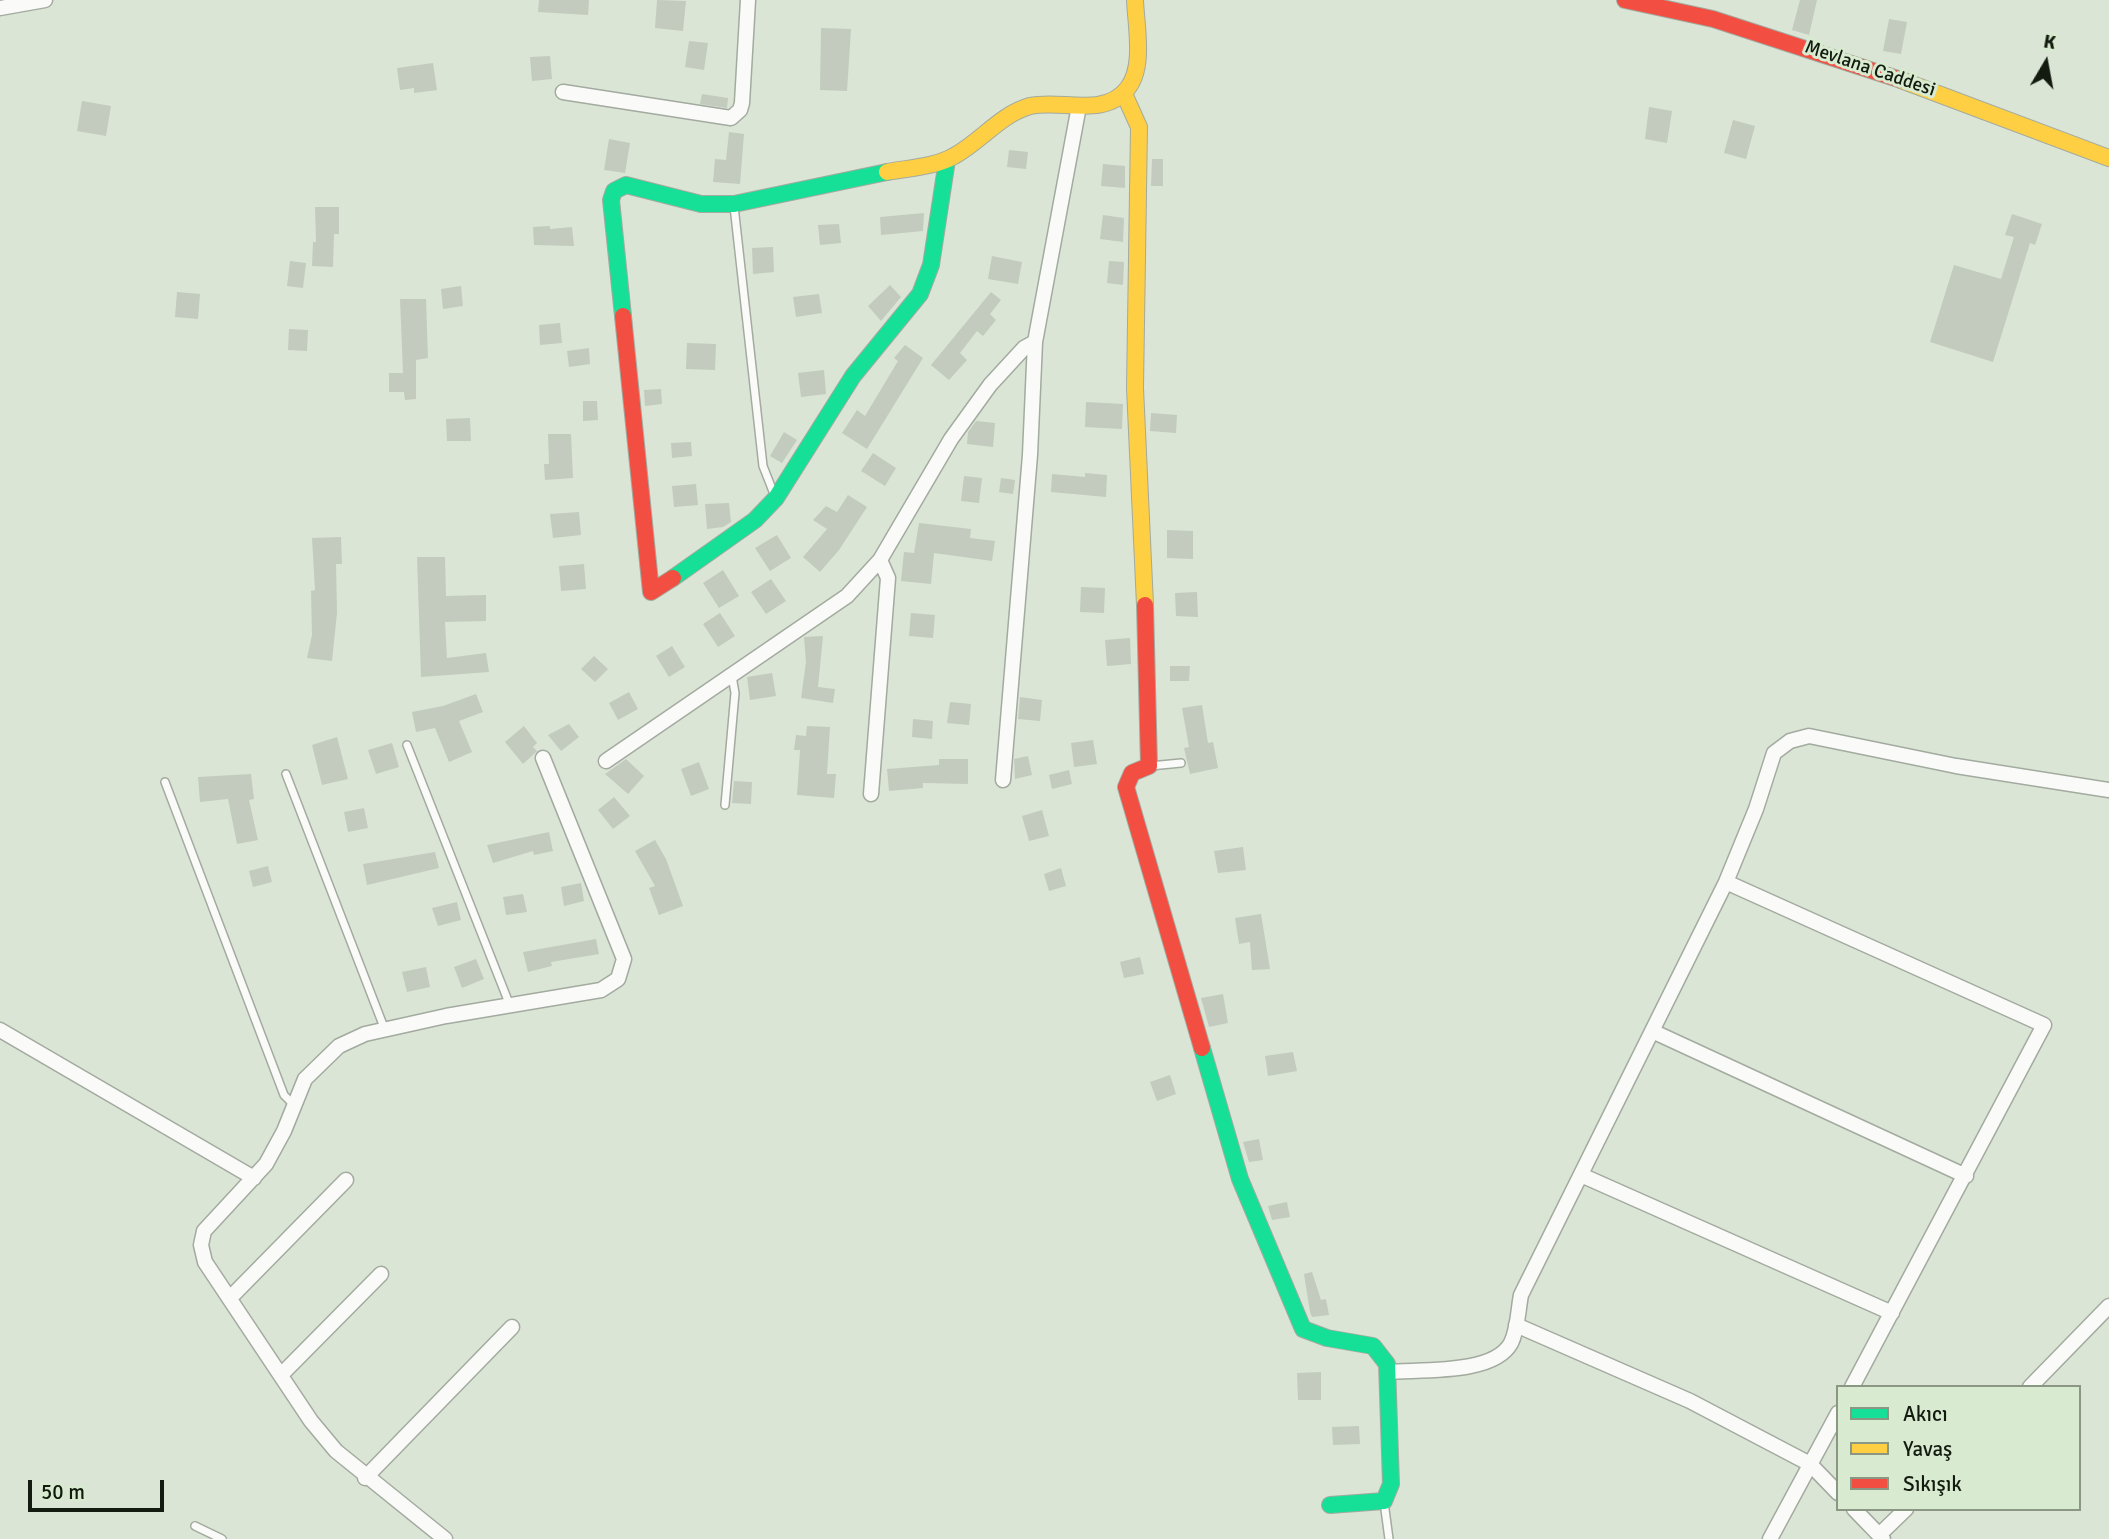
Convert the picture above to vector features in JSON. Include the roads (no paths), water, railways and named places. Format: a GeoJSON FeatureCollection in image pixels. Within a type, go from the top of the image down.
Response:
{"type":"FeatureCollection","features":[{"type":"Feature","properties":{"kind":"street"},"geometry":{"type":"LineString","coordinates":[[0,8],[45,0]]}},
{"type":"Feature","properties":{"kind":"street"},"geometry":{"type":"LineString","coordinates":[[562,92],[731,118],[742,103],[748,0]]}},
{"type":"Feature","properties":{"kind":"street"},"geometry":{"type":"LineString","coordinates":[[947,160],[932,265],[920,293],[853,376],[776,498],[755,520],[715,551],[651,592],[622,326],[612,195],[617,188],[626,185],[701,204],[734,204],[947,160],[961,154],[1026,107],[1110,105],[1125,96],[1135,73],[1135,0]]}},
{"type":"Feature","properties":{"kind":"street","name":"Mevlana Caddesi"},"geometry":{"type":"LineString","coordinates":[[1625,0],[1710,18],[1844,60],[1982,107],[2109,158]]}},
{"type":"Feature","properties":{"kind":"street"},"geometry":{"type":"LineString","coordinates":[[1125,96],[1139,127],[1135,388],[1149,695],[1149,766],[1132,773],[1126,787],[1240,1179],[1303,1329],[1331,1341],[1368,1342],[1385,1356],[1388,1372],[1391,1484],[1384,1501],[1330,1505]]}},
{"type":"Feature","properties":{"kind":"street"},"geometry":{"type":"LineString","coordinates":[[1003,780],[1030,455],[1035,341],[1079,106]]}},
{"type":"Feature","properties":{"kind":"street"},"geometry":{"type":"LineString","coordinates":[[606,761],[828,612],[847,596],[880,560],[951,439],[990,386],[1024,348],[1035,341]]}},
{"type":"Feature","properties":{"kind":"street"},"geometry":{"type":"LineString","coordinates":[[871,794],[888,578],[880,560]]}},
{"type":"Feature","properties":{"kind":"street"},"geometry":{"type":"LineString","coordinates":[[1388,1372],[1487,1363],[1506,1350],[1516,1325],[1521,1295],[1726,882],[1756,809],[1774,753],[1799,738],[1834,739],[1956,766],[2109,790]]}},
{"type":"Feature","properties":{"kind":"street"},"geometry":{"type":"LineString","coordinates":[[445,1539],[365,1478],[327,1441],[205,1262],[202,1238],[204,1231],[254,1178],[276,1148],[305,1079],[328,1055],[352,1040],[385,1030],[509,1003],[601,990],[618,979],[624,959],[543,758]]}},
{"type":"Feature","properties":{"kind":"street"},"geometry":{"type":"LineString","coordinates":[[1726,882],[2044,1025],[1853,1385]]}},
{"type":"Feature","properties":{"kind":"street"},"geometry":{"type":"LineString","coordinates":[[0,1030],[254,1178]]}},
{"type":"Feature","properties":{"kind":"street"},"geometry":{"type":"LineString","coordinates":[[1652,1031],[1966,1175]]}},
{"type":"Feature","properties":{"kind":"street"},"geometry":{"type":"LineString","coordinates":[[1581,1175],[1892,1313]]}},
{"type":"Feature","properties":{"kind":"street"},"geometry":{"type":"LineString","coordinates":[[230,1298],[346,1180]]}},
{"type":"Feature","properties":{"kind":"street"},"geometry":{"type":"LineString","coordinates":[[281,1376],[381,1274]]}},
{"type":"Feature","properties":{"kind":"street"},"geometry":{"type":"LineString","coordinates":[[2032,1385],[2109,1306]]}},
{"type":"Feature","properties":{"kind":"street"},"geometry":{"type":"LineString","coordinates":[[1516,1325],[1690,1401],[1810,1464],[1836,1491]]}},
{"type":"Feature","properties":{"kind":"street"},"geometry":{"type":"LineString","coordinates":[[365,1478],[513,1327]]}},
{"type":"Feature","properties":{"kind":"street"},"geometry":{"type":"LineString","coordinates":[[1770,1539],[1836,1417]]}},
{"type":"Feature","properties":{"kind":"street"},"geometry":{"type":"LineString","coordinates":[[1856,1511],[1881,1537],[1904,1511]]}},
{"type":"Feature","properties":{"kind":"lane"},"geometry":{"type":"LineString","coordinates":[[734,204],[764,466],[776,498]]}},
{"type":"Feature","properties":{"kind":"lane"},"geometry":{"type":"LineString","coordinates":[[725,805],[735,693],[732,676]]}},
{"type":"Feature","properties":{"kind":"lane"},"geometry":{"type":"LineString","coordinates":[[407,745],[509,1003]]}},
{"type":"Feature","properties":{"kind":"lane"},"geometry":{"type":"LineString","coordinates":[[1149,766],[1181,763]]}},
{"type":"Feature","properties":{"kind":"lane"},"geometry":{"type":"LineString","coordinates":[[286,774],[385,1030]]}},
{"type":"Feature","properties":{"kind":"lane"},"geometry":{"type":"LineString","coordinates":[[166,782],[284,1095],[294,1105]]}},
{"type":"Feature","properties":{"kind":"lane"},"geometry":{"type":"LineString","coordinates":[[1384,1501],[1389,1539]]}},
{"type":"Feature","properties":{"kind":"lane"},"geometry":{"type":"LineString","coordinates":[[195,1526],[222,1539]]}}]}
